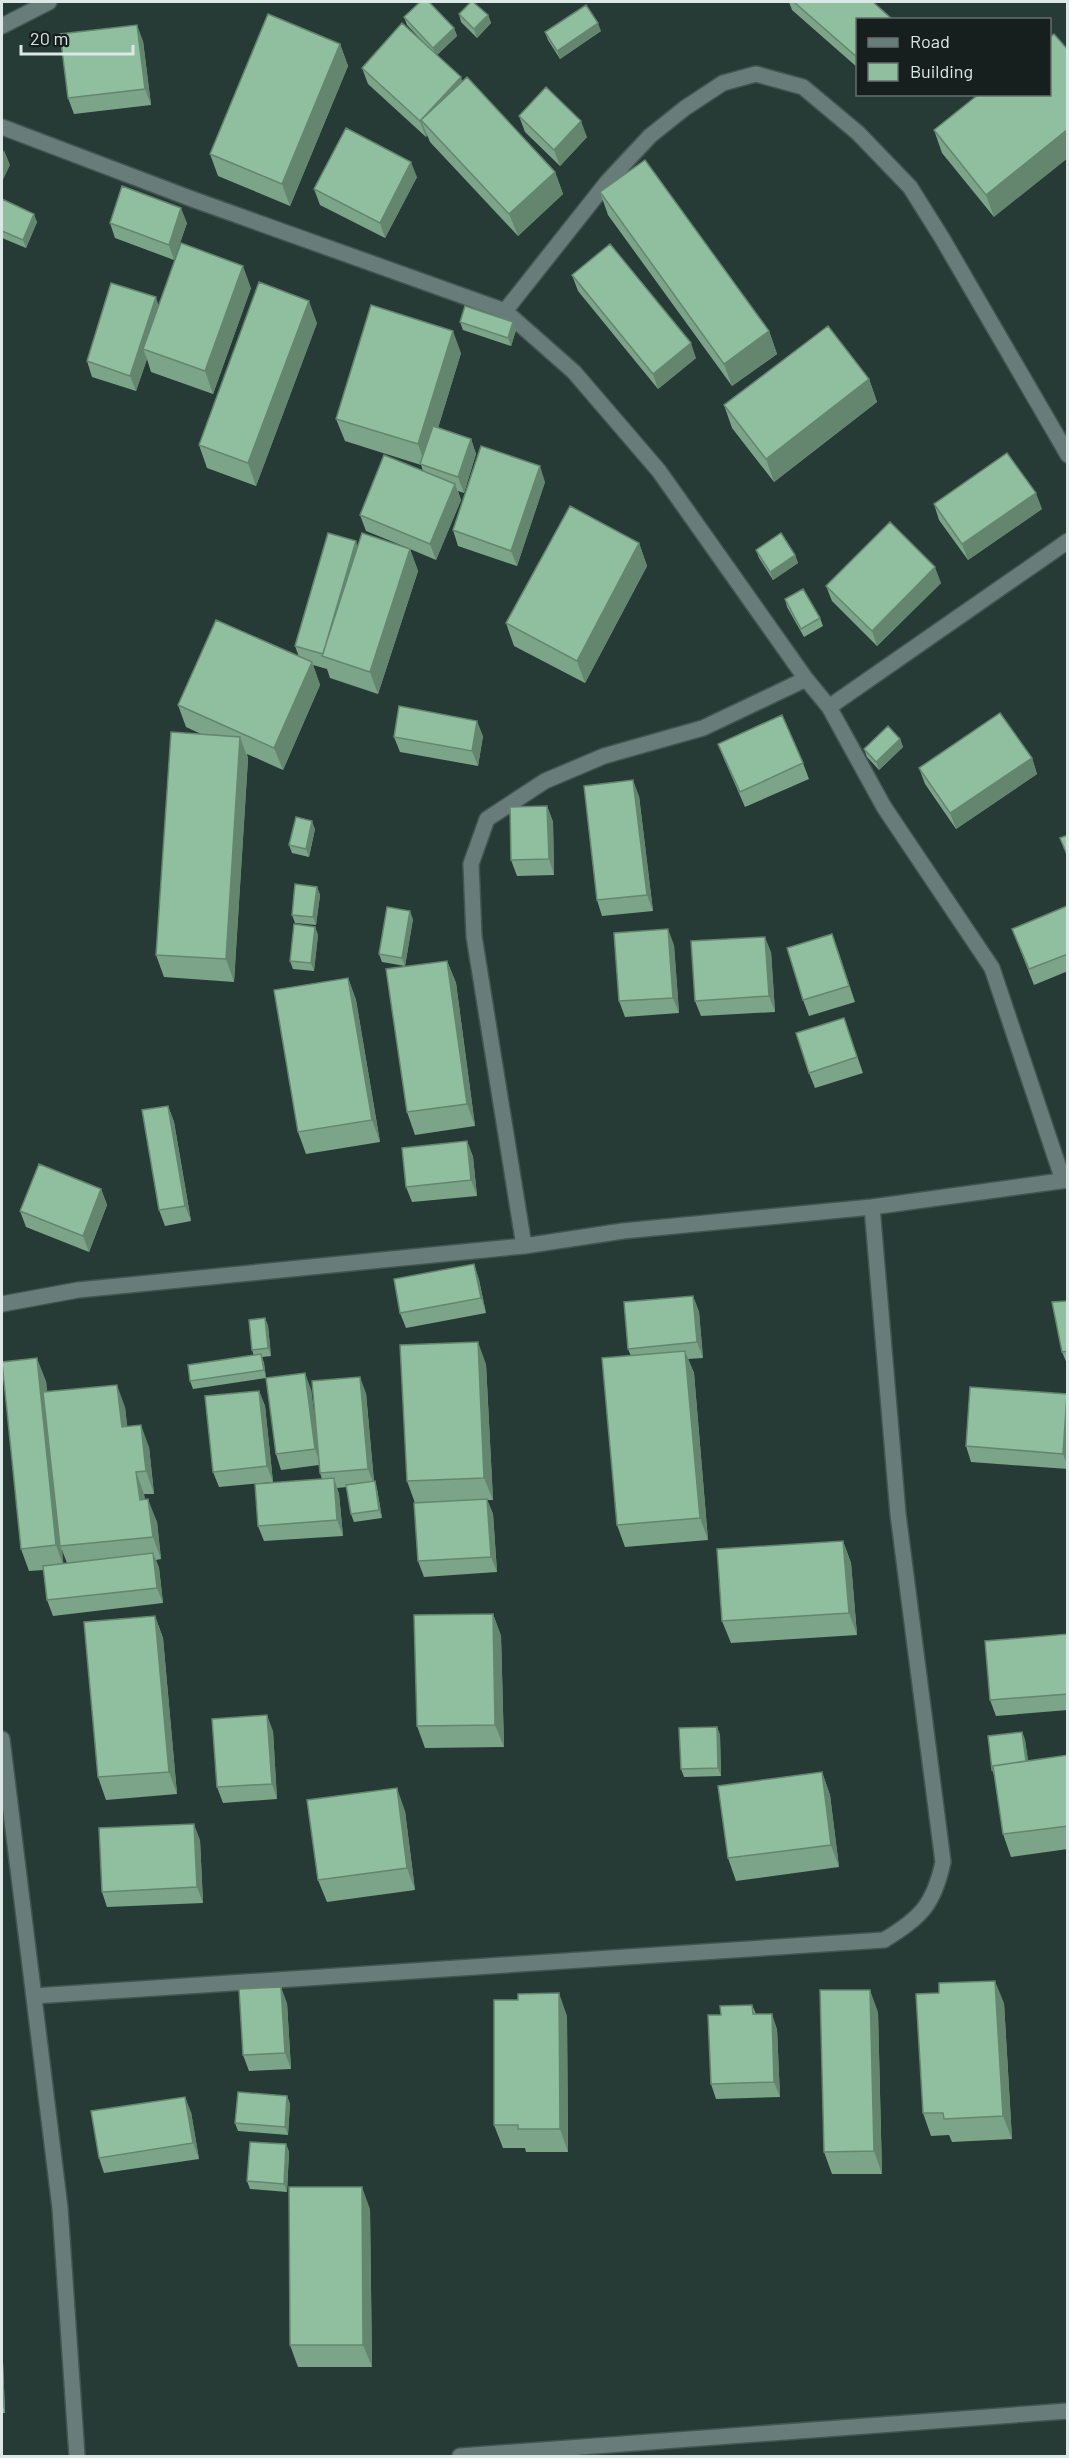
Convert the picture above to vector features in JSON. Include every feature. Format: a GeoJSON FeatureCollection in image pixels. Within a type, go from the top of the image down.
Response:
{"type":"FeatureCollection","features":[{"type":"Feature","properties":{"kind":"street"},"geometry":{"type":"LineString","coordinates":[[2,26],[49,2]]}},
{"type":"Feature","properties":{"kind":"street"},"geometry":{"type":"LineString","coordinates":[[505,311],[608,181],[650,136],[685,108],[723,83],[756,74],[803,87],[858,133],[910,187],[1068,455]]}},
{"type":"Feature","properties":{"kind":"street"},"geometry":{"type":"LineString","coordinates":[[2,127],[192,199],[505,311],[574,372],[659,471],[806,679],[829,707],[884,807],[992,968],[1065,1180],[872,1207],[623,1231],[524,1246],[78,1290],[2,1304]]}},
{"type":"Feature","properties":{"kind":"street"},"geometry":{"type":"LineString","coordinates":[[829,707],[1068,541]]}},
{"type":"Feature","properties":{"kind":"street"},"geometry":{"type":"LineString","coordinates":[[524,1246],[474,936],[471,864],[487,819],[545,781],[604,756],[703,728],[806,679]]}},
{"type":"Feature","properties":{"kind":"street"},"geometry":{"type":"LineString","coordinates":[[34,1996],[884,1940],[906,1927],[921,1912],[937,1889],[944,1862],[898,1514],[872,1207]]}},
{"type":"Feature","properties":{"kind":"street"},"geometry":{"type":"LineString","coordinates":[[2,1739],[60,2208],[77,2457]]}},
{"type":"Feature","properties":{"kind":"street"},"geometry":{"type":"LineString","coordinates":[[460,2457],[1068,2411]]}},
{"type":"Feature","properties":{"kind":"building"},"geometry":{"type":"Polygon","coordinates":[[[420,2],[429,2],[454,28],[433,48],[404,17],[420,2]]]}},
{"type":"Feature","properties":{"kind":"building"},"geometry":{"type":"Polygon","coordinates":[[[471,2],[488,15],[474,29],[459,14],[471,2]]]}},
{"type":"Feature","properties":{"kind":"building"},"geometry":{"type":"Polygon","coordinates":[[[794,2],[873,2],[891,18],[856,18],[856,56],[794,2]]]}},
{"type":"Feature","properties":{"kind":"building"},"geometry":{"type":"Polygon","coordinates":[[[586,5],[598,23],[557,51],[545,32],[586,5]]]}},
{"type":"Feature","properties":{"kind":"building"},"geometry":{"type":"Polygon","coordinates":[[[268,14],[340,44],[282,184],[210,154],[268,14]]]}},
{"type":"Feature","properties":{"kind":"building"},"geometry":{"type":"Polygon","coordinates":[[[402,23],[461,77],[420,121],[362,68],[402,23]]]}},
{"type":"Feature","properties":{"kind":"building"},"geometry":{"type":"Polygon","coordinates":[[[137,25],[145,89],[68,98],[60,34],[137,25]]]}},
{"type":"Feature","properties":{"kind":"building"},"geometry":{"type":"Polygon","coordinates":[[[1054,34],[1068,50],[1068,129],[986,195],[934,130],[976,96],[1051,96],[1051,36],[1054,34]]]}},
{"type":"Feature","properties":{"kind":"building"},"geometry":{"type":"Polygon","coordinates":[[[467,77],[555,172],[509,214],[421,120],[467,77]]]}},
{"type":"Feature","properties":{"kind":"building"},"geometry":{"type":"Polygon","coordinates":[[[546,87],[581,121],[554,150],[519,116],[546,87]]]}},
{"type":"Feature","properties":{"kind":"building"},"geometry":{"type":"Polygon","coordinates":[[[346,128],[411,162],[380,223],[314,189],[346,128]]]}},
{"type":"Feature","properties":{"kind":"building"},"geometry":{"type":"Polygon","coordinates":[[[645,160],[769,331],[724,364],[600,192],[645,160]]]}},
{"type":"Feature","properties":{"kind":"building"},"geometry":{"type":"Polygon","coordinates":[[[122,186],[181,208],[169,245],[110,223],[122,186]]]}},
{"type":"Feature","properties":{"kind":"building"},"geometry":{"type":"Polygon","coordinates":[[[2,199],[34,214],[23,240],[2,231],[2,199]]]}},
{"type":"Feature","properties":{"kind":"building"},"geometry":{"type":"Polygon","coordinates":[[[181,243],[243,266],[205,371],[143,349],[181,243]]]}},
{"type":"Feature","properties":{"kind":"building"},"geometry":{"type":"Polygon","coordinates":[[[610,244],[691,343],[653,374],[572,275],[610,244]]]}},
{"type":"Feature","properties":{"kind":"building"},"geometry":{"type":"Polygon","coordinates":[[[259,282],[309,301],[248,463],[199,445],[259,282]]]}},
{"type":"Feature","properties":{"kind":"building"},"geometry":{"type":"Polygon","coordinates":[[[111,283],[156,297],[130,376],[87,361],[111,283]]]}},
{"type":"Feature","properties":{"kind":"building"},"geometry":{"type":"Polygon","coordinates":[[[371,305],[453,331],[418,444],[336,419],[371,305]]]}},
{"type":"Feature","properties":{"kind":"building"},"geometry":{"type":"Polygon","coordinates":[[[465,306],[513,322],[508,338],[460,322],[465,306]]]}},
{"type":"Feature","properties":{"kind":"building"},"geometry":{"type":"Polygon","coordinates":[[[828,326],[869,379],[766,459],[724,405],[828,326]]]}},
{"type":"Feature","properties":{"kind":"building"},"geometry":{"type":"Polygon","coordinates":[[[433,426],[471,439],[458,477],[420,464],[433,426]]]}},
{"type":"Feature","properties":{"kind":"building"},"geometry":{"type":"Polygon","coordinates":[[[481,446],[540,466],[511,551],[453,530],[481,446]]]}},
{"type":"Feature","properties":{"kind":"building"},"geometry":{"type":"Polygon","coordinates":[[[1007,453],[1036,493],[962,544],[934,504],[1007,453]]]}},
{"type":"Feature","properties":{"kind":"building"},"geometry":{"type":"Polygon","coordinates":[[[384,455],[455,484],[430,544],[360,515],[384,455]]]}},
{"type":"Feature","properties":{"kind":"building"},"geometry":{"type":"Polygon","coordinates":[[[570,506],[639,543],[577,661],[506,623],[570,506]]]}},
{"type":"Feature","properties":{"kind":"building"},"geometry":{"type":"Polygon","coordinates":[[[890,522],[935,567],[872,631],[826,586],[890,522]]]}},
{"type":"Feature","properties":{"kind":"building"},"geometry":{"type":"Polygon","coordinates":[[[328,533],[356,541],[323,654],[295,646],[328,533]]]}},
{"type":"Feature","properties":{"kind":"building"},"geometry":{"type":"Polygon","coordinates":[[[362,533],[410,549],[370,672],[322,656],[362,533]]]}},
{"type":"Feature","properties":{"kind":"building"},"geometry":{"type":"Polygon","coordinates":[[[781,533],[795,555],[770,572],[756,550],[781,533]]]}},
{"type":"Feature","properties":{"kind":"building"},"geometry":{"type":"Polygon","coordinates":[[[803,589],[820,618],[801,629],[785,599],[803,589]]]}},
{"type":"Feature","properties":{"kind":"building"},"geometry":{"type":"Polygon","coordinates":[[[216,620],[312,662],[274,748],[178,705],[216,620]]]}},
{"type":"Feature","properties":{"kind":"building"},"geometry":{"type":"Polygon","coordinates":[[[399,706],[477,721],[472,751],[394,737],[399,706]]]}},
{"type":"Feature","properties":{"kind":"building"},"geometry":{"type":"Polygon","coordinates":[[[1000,713],[1032,758],[950,813],[919,768],[1000,713]]]}},
{"type":"Feature","properties":{"kind":"building"},"geometry":{"type":"Polygon","coordinates":[[[782,715],[803,763],[740,792],[718,744],[782,715]]]}},
{"type":"Feature","properties":{"kind":"building"},"geometry":{"type":"Polygon","coordinates":[[[888,726],[900,739],[876,762],[864,749],[888,726]]]}},
{"type":"Feature","properties":{"kind":"building"},"geometry":{"type":"Polygon","coordinates":[[[171,732],[240,737],[226,959],[156,955],[171,732]]]}},
{"type":"Feature","properties":{"kind":"building"},"geometry":{"type":"Polygon","coordinates":[[[633,780],[647,895],[597,900],[584,786],[633,780]]]}},
{"type":"Feature","properties":{"kind":"building"},"geometry":{"type":"Polygon","coordinates":[[[547,806],[549,859],[511,860],[510,807],[547,806]]]}},
{"type":"Feature","properties":{"kind":"building"},"geometry":{"type":"Polygon","coordinates":[[[296,817],[312,821],[306,849],[289,845],[296,817]]]}},
{"type":"Feature","properties":{"kind":"building"},"geometry":{"type":"Polygon","coordinates":[[[1068,835],[1068,857],[1060,838],[1068,835]]]}},
{"type":"Feature","properties":{"kind":"building"},"geometry":{"type":"Polygon","coordinates":[[[295,884],[317,887],[313,917],[292,915],[295,884]]]}},
{"type":"Feature","properties":{"kind":"building"},"geometry":{"type":"Polygon","coordinates":[[[1067,906],[1068,954],[1029,969],[1012,929],[1067,906]]]}},
{"type":"Feature","properties":{"kind":"building"},"geometry":{"type":"Polygon","coordinates":[[[387,907],[410,911],[402,958],[379,954],[387,907]]]}},
{"type":"Feature","properties":{"kind":"building"},"geometry":{"type":"Polygon","coordinates":[[[294,924],[315,927],[311,963],[290,961],[294,924]]]}},
{"type":"Feature","properties":{"kind":"building"},"geometry":{"type":"Polygon","coordinates":[[[668,929],[673,998],[619,1001],[614,933],[668,929]]]}},
{"type":"Feature","properties":{"kind":"building"},"geometry":{"type":"Polygon","coordinates":[[[832,934],[849,986],[803,1000],[787,948],[832,934]]]}},
{"type":"Feature","properties":{"kind":"building"},"geometry":{"type":"Polygon","coordinates":[[[765,937],[769,996],[695,1001],[691,941],[765,937]]]}},
{"type":"Feature","properties":{"kind":"building"},"geometry":{"type":"Polygon","coordinates":[[[447,961],[467,1104],[407,1112],[386,969],[447,961]]]}},
{"type":"Feature","properties":{"kind":"building"},"geometry":{"type":"Polygon","coordinates":[[[348,978],[372,1120],[298,1132],[274,990],[348,978]]]}},
{"type":"Feature","properties":{"kind":"building"},"geometry":{"type":"Polygon","coordinates":[[[844,1018],[857,1057],[809,1073],[796,1033],[844,1018]]]}},
{"type":"Feature","properties":{"kind":"building"},"geometry":{"type":"Polygon","coordinates":[[[168,1106],[185,1206],[159,1210],[142,1110],[168,1106]]]}},
{"type":"Feature","properties":{"kind":"building"},"geometry":{"type":"Polygon","coordinates":[[[467,1141],[471,1180],[406,1187],[402,1148],[467,1141]]]}},
{"type":"Feature","properties":{"kind":"building"},"geometry":{"type":"Polygon","coordinates":[[[39,1164],[101,1189],[83,1236],[20,1211],[39,1164]]]}},
{"type":"Feature","properties":{"kind":"building"},"geometry":{"type":"Polygon","coordinates":[[[474,1264],[481,1298],[400,1313],[394,1279],[474,1264]]]}},
{"type":"Feature","properties":{"kind":"building"},"geometry":{"type":"Polygon","coordinates":[[[693,1296],[697,1342],[628,1349],[624,1302],[693,1296]]]}},
{"type":"Feature","properties":{"kind":"building"},"geometry":{"type":"Polygon","coordinates":[[[1068,1301],[1068,1351],[1062,1352],[1052,1302],[1068,1301]]]}},
{"type":"Feature","properties":{"kind":"building"},"geometry":{"type":"Polygon","coordinates":[[[265,1318],[268,1348],[252,1350],[249,1320],[265,1318]]]}},
{"type":"Feature","properties":{"kind":"building"},"geometry":{"type":"Polygon","coordinates":[[[478,1342],[484,1478],[407,1481],[400,1345],[478,1342]]]}},
{"type":"Feature","properties":{"kind":"building"},"geometry":{"type":"Polygon","coordinates":[[[685,1351],[700,1518],[617,1525],[602,1358],[685,1351]]]}},
{"type":"Feature","properties":{"kind":"building"},"geometry":{"type":"Polygon","coordinates":[[[261,1354],[264,1370],[190,1381],[188,1365],[261,1354]]]}},
{"type":"Feature","properties":{"kind":"building"},"geometry":{"type":"Polygon","coordinates":[[[37,1358],[56,1545],[21,1549],[2,1362],[37,1358]]]}},
{"type":"Feature","properties":{"kind":"building"},"geometry":{"type":"Polygon","coordinates":[[[305,1373],[315,1449],[276,1454],[266,1378],[305,1373]]]}},
{"type":"Feature","properties":{"kind":"building"},"geometry":{"type":"Polygon","coordinates":[[[360,1377],[368,1469],[320,1473],[312,1381],[360,1377]]]}},
{"type":"Feature","properties":{"kind":"building"},"geometry":{"type":"Polygon","coordinates":[[[117,1385],[122,1427],[141,1425],[146,1471],[136,1472],[140,1500],[148,1499],[153,1537],[60,1546],[43,1392],[117,1385]]]}},
{"type":"Feature","properties":{"kind":"building"},"geometry":{"type":"Polygon","coordinates":[[[970,1387],[1067,1394],[1063,1454],[966,1446],[970,1387]]]}},
{"type":"Feature","properties":{"kind":"building"},"geometry":{"type":"Polygon","coordinates":[[[259,1391],[267,1466],[213,1472],[205,1396],[259,1391]]]}},
{"type":"Feature","properties":{"kind":"building"},"geometry":{"type":"Polygon","coordinates":[[[334,1478],[337,1520],[258,1526],[255,1484],[334,1478]]]}},
{"type":"Feature","properties":{"kind":"building"},"geometry":{"type":"Polygon","coordinates":[[[375,1481],[379,1510],[351,1514],[346,1485],[375,1481]]]}},
{"type":"Feature","properties":{"kind":"building"},"geometry":{"type":"Polygon","coordinates":[[[487,1499],[491,1557],[418,1561],[414,1503],[487,1499]]]}},
{"type":"Feature","properties":{"kind":"building"},"geometry":{"type":"Polygon","coordinates":[[[843,1541],[849,1613],[722,1621],[717,1549],[843,1541]]]}},
{"type":"Feature","properties":{"kind":"building"},"geometry":{"type":"Polygon","coordinates":[[[153,1553],[157,1588],[47,1600],[43,1566],[153,1553]]]}},
{"type":"Feature","properties":{"kind":"building"},"geometry":{"type":"Polygon","coordinates":[[[493,1614],[495,1725],[417,1726],[414,1615],[493,1614]]]}},
{"type":"Feature","properties":{"kind":"building"},"geometry":{"type":"Polygon","coordinates":[[[155,1616],[169,1772],[98,1777],[84,1622],[155,1616]]]}},
{"type":"Feature","properties":{"kind":"building"},"geometry":{"type":"Polygon","coordinates":[[[1068,1634],[1068,1694],[990,1700],[985,1641],[1068,1634]]]}},
{"type":"Feature","properties":{"kind":"building"},"geometry":{"type":"Polygon","coordinates":[[[267,1715],[272,1784],[217,1787],[212,1719],[267,1715]]]}},
{"type":"Feature","properties":{"kind":"building"},"geometry":{"type":"Polygon","coordinates":[[[717,1727],[718,1768],[681,1769],[679,1728],[717,1727]]]}},
{"type":"Feature","properties":{"kind":"building"},"geometry":{"type":"Polygon","coordinates":[[[1022,1732],[1026,1761],[993,1766],[992,1770],[988,1736],[1022,1732]]]}},
{"type":"Feature","properties":{"kind":"building"},"geometry":{"type":"Polygon","coordinates":[[[1068,1755],[1068,1826],[1003,1834],[993,1766],[1068,1755]]]}},
{"type":"Feature","properties":{"kind":"building"},"geometry":{"type":"Polygon","coordinates":[[[822,1772],[831,1845],[728,1858],[718,1786],[822,1772]]]}},
{"type":"Feature","properties":{"kind":"building"},"geometry":{"type":"Polygon","coordinates":[[[397,1788],[407,1868],[318,1880],[307,1800],[397,1788]]]}},
{"type":"Feature","properties":{"kind":"building"},"geometry":{"type":"Polygon","coordinates":[[[194,1824],[197,1887],[102,1892],[99,1828],[194,1824]]]}},
{"type":"Feature","properties":{"kind":"building"},"geometry":{"type":"Polygon","coordinates":[[[995,1981],[1003,2116],[944,2119],[943,2113],[923,2113],[916,1994],[939,1993],[939,1983],[995,1981]]]}},
{"type":"Feature","properties":{"kind":"building"},"geometry":{"type":"Polygon","coordinates":[[[281,1987],[285,2053],[243,2055],[239,1989],[281,1987]]]}},
{"type":"Feature","properties":{"kind":"building"},"geometry":{"type":"Polygon","coordinates":[[[820,1990],[870,1990],[874,2151],[824,2152],[820,1990]]]}},
{"type":"Feature","properties":{"kind":"building"},"geometry":{"type":"Polygon","coordinates":[[[559,1993],[560,2129],[518,2129],[518,2125],[494,2125],[494,2000],[518,2000],[518,1994],[559,1993]]]}},
{"type":"Feature","properties":{"kind":"building"},"geometry":{"type":"Polygon","coordinates":[[[752,2005],[753,2014],[772,2014],[774,2082],[711,2084],[708,2015],[721,2015],[720,2006],[752,2005]]]}},
{"type":"Feature","properties":{"kind":"building"},"geometry":{"type":"Polygon","coordinates":[[[238,2092],[287,2096],[285,2127],[235,2123],[238,2092]]]}},
{"type":"Feature","properties":{"kind":"building"},"geometry":{"type":"Polygon","coordinates":[[[185,2097],[193,2143],[99,2158],[91,2111],[185,2097]]]}},
{"type":"Feature","properties":{"kind":"building"},"geometry":{"type":"Polygon","coordinates":[[[250,2142],[286,2144],[284,2184],[247,2181],[250,2142]]]}},
{"type":"Feature","properties":{"kind":"building"},"geometry":{"type":"Polygon","coordinates":[[[289,2187],[362,2187],[363,2345],[290,2345],[289,2187]]]}}]}
